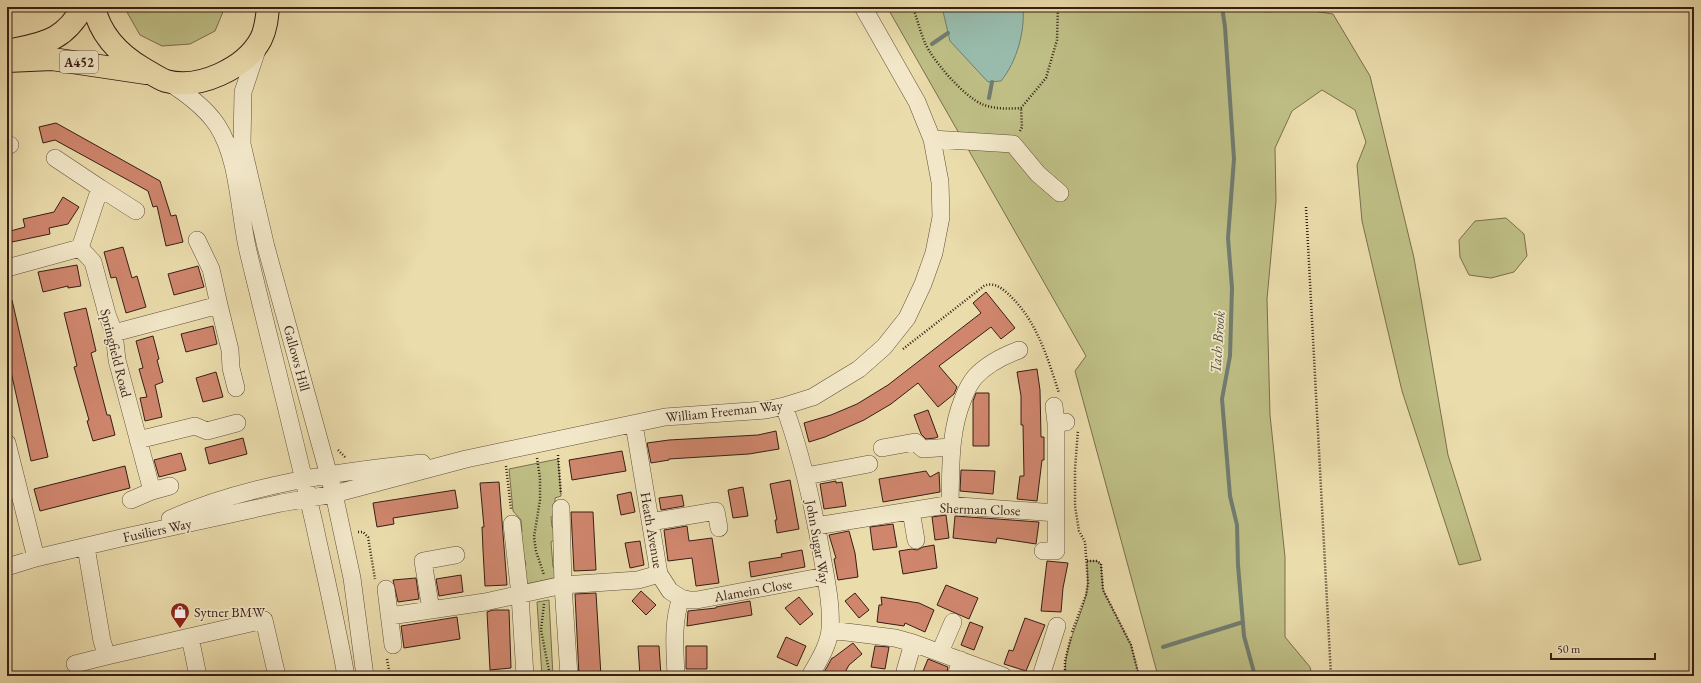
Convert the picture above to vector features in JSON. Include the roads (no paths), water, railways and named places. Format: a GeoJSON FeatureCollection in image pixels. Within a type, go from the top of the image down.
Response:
{"type":"FeatureCollection","features":[{"type":"Feature","properties":{"kind":"highway","name":"A452"},"geometry":{"type":"LineString","coordinates":[[7,50],[44,43],[55,39],[71,26],[83,7]]}},
{"type":"Feature","properties":{"kind":"highway"},"geometry":{"type":"LineString","coordinates":[[94,7],[103,31],[115,48],[138,66],[159,77],[192,82],[207,80],[223,74],[241,61],[265,25],[280,7]]}},
{"type":"Feature","properties":{"kind":"highway","name":"A452"},"geometry":{"type":"LineString","coordinates":[[7,61],[52,59],[159,77]]}},
{"type":"Feature","properties":{"kind":"street","name":"William Freeman Way"},"geometry":{"type":"LineString","coordinates":[[466,459],[680,415],[740,412],[784,406],[813,397],[859,369],[884,347],[907,318],[924,284],[932,259],[941,217],[940,182],[932,140],[917,102],[862,7]]}},
{"type":"Feature","properties":{"kind":"street","name":"Gallows Hill"},"geometry":{"type":"LineString","coordinates":[[265,25],[243,92],[242,144],[266,247],[330,476],[352,578],[365,676]]}},
{"type":"Feature","properties":{"kind":"street","name":"Gallows Hill"},"geometry":{"type":"LineString","coordinates":[[159,77],[188,95],[217,125],[226,143],[235,174],[248,248],[304,480],[346,676]]}},
{"type":"Feature","properties":{"kind":"street"},"geometry":{"type":"LineString","coordinates":[[932,140],[1013,144],[1038,174],[1060,193]]}},
{"type":"Feature","properties":{"kind":"street"},"geometry":{"type":"LineString","coordinates":[[55,158],[136,212]]}},
{"type":"Feature","properties":{"kind":"street"},"geometry":{"type":"LineString","coordinates":[[7,268],[80,248],[100,188]]}},
{"type":"Feature","properties":{"kind":"street"},"geometry":{"type":"LineString","coordinates":[[196,240],[211,269],[230,350],[231,368],[236,388]]}},
{"type":"Feature","properties":{"kind":"street","name":"Springfield Road"},"geometry":{"type":"LineString","coordinates":[[80,248],[93,262],[107,314],[114,333],[118,360],[152,491]]}},
{"type":"Feature","properties":{"kind":"street"},"geometry":{"type":"LineString","coordinates":[[114,333],[219,305]]}},
{"type":"Feature","properties":{"kind":"street"},"geometry":{"type":"LineString","coordinates":[[950,505],[951,447],[955,422],[961,404],[972,381],[996,360],[1019,350]]}},
{"type":"Feature","properties":{"kind":"street","name":"John Sugar Way"},"geometry":{"type":"LineString","coordinates":[[784,406],[797,443],[806,476],[830,605],[830,630],[810,676]]}},
{"type":"Feature","properties":{"kind":"street"},"geometry":{"type":"LineString","coordinates":[[1043,551],[1056,551],[1058,417]]}},
{"type":"Feature","properties":{"kind":"street"},"geometry":{"type":"LineString","coordinates":[[138,440],[195,426],[208,431],[237,423]]}},
{"type":"Feature","properties":{"kind":"street","name":"Heath Avenue"},"geometry":{"type":"LineString","coordinates":[[634,424],[659,574],[670,591],[681,598]]}},
{"type":"Feature","properties":{"kind":"street"},"geometry":{"type":"LineString","coordinates":[[882,448],[914,442],[923,449],[951,447]]}},
{"type":"Feature","properties":{"kind":"street"},"geometry":{"type":"LineString","coordinates":[[7,443],[36,558]]}},
{"type":"Feature","properties":{"kind":"street"},"geometry":{"type":"LineString","coordinates":[[142,534],[175,517],[222,500],[304,480],[391,466],[466,459]]}},
{"type":"Feature","properties":{"kind":"street","name":"Fusiliers Way"},"geometry":{"type":"LineString","coordinates":[[7,567],[36,558],[142,534],[308,498],[334,494],[466,459]]}},
{"type":"Feature","properties":{"kind":"street"},"geometry":{"type":"LineString","coordinates":[[806,476],[869,464]]}},
{"type":"Feature","properties":{"kind":"street"},"geometry":{"type":"LineString","coordinates":[[131,500],[152,491],[170,486]]}},
{"type":"Feature","properties":{"kind":"street","name":"Sherman Close"},"geometry":{"type":"LineString","coordinates":[[816,526],[950,505],[1056,513]]}},
{"type":"Feature","properties":{"kind":"street"},"geometry":{"type":"LineString","coordinates":[[561,508],[563,585],[569,676]]}},
{"type":"Feature","properties":{"kind":"street"},"geometry":{"type":"LineString","coordinates":[[650,522],[716,511],[719,528]]}},
{"type":"Feature","properties":{"kind":"street"},"geometry":{"type":"LineString","coordinates":[[911,511],[916,540]]}},
{"type":"Feature","properties":{"kind":"street"},"geometry":{"type":"LineString","coordinates":[[512,524],[520,595],[525,676]]}},
{"type":"Feature","properties":{"kind":"street"},"geometry":{"type":"LineString","coordinates":[[86,547],[102,641],[107,656]]}},
{"type":"Feature","properties":{"kind":"street"},"geometry":{"type":"LineString","coordinates":[[431,610],[423,561],[456,555]]}},
{"type":"Feature","properties":{"kind":"street"},"geometry":{"type":"LineString","coordinates":[[390,616],[485,602],[563,585],[638,580],[659,574]]}},
{"type":"Feature","properties":{"kind":"street","name":"Alamein Close"},"geometry":{"type":"LineString","coordinates":[[681,598],[697,600],[825,576]]}},
{"type":"Feature","properties":{"kind":"street"},"geometry":{"type":"LineString","coordinates":[[386,590],[393,645]]}},
{"type":"Feature","properties":{"kind":"street"},"geometry":{"type":"LineString","coordinates":[[676,676],[675,625],[681,598]]}},
{"type":"Feature","properties":{"kind":"street"},"geometry":{"type":"LineString","coordinates":[[75,664],[264,620],[277,676]]}},
{"type":"Feature","properties":{"kind":"street"},"geometry":{"type":"LineString","coordinates":[[940,652],[953,622]]}},
{"type":"Feature","properties":{"kind":"street"},"geometry":{"type":"LineString","coordinates":[[1043,673],[1057,626]]}},
{"type":"Feature","properties":{"kind":"street"},"geometry":{"type":"LineString","coordinates":[[830,630],[895,638],[940,652],[1003,676]]}},
{"type":"Feature","properties":{"kind":"street"},"geometry":{"type":"LineString","coordinates":[[190,637],[198,676]]}},
{"type":"Feature","properties":{"kind":"street"},"geometry":{"type":"LineString","coordinates":[[905,671],[913,643]]}},
{"type":"Feature","properties":{"kind":"street"},"geometry":{"type":"LineString","coordinates":[[956,676],[962,660]]}},
{"type":"Feature","properties":{"kind":"waterway","name":"Tach Brook"},"geometry":{"type":"LineString","coordinates":[[1222,7],[1225,27],[1234,159],[1228,238],[1232,288],[1230,356],[1222,399],[1230,496],[1237,525],[1238,565],[1244,636],[1255,676]]}},
{"type":"Feature","properties":{"kind":"waterway"},"geometry":{"type":"LineString","coordinates":[[932,44],[948,33]]}},
{"type":"Feature","properties":{"kind":"waterway"},"geometry":{"type":"LineString","coordinates":[[989,98],[992,82]]}},
{"type":"Feature","properties":{"kind":"waterway"},"geometry":{"type":"LineString","coordinates":[[1163,647],[1243,622]]}},
{"type":"Feature","properties":{"kind":"place","name":"Sytner BMW"},"geometry":{"type":"Point","coordinates":[180,629]}}]}
